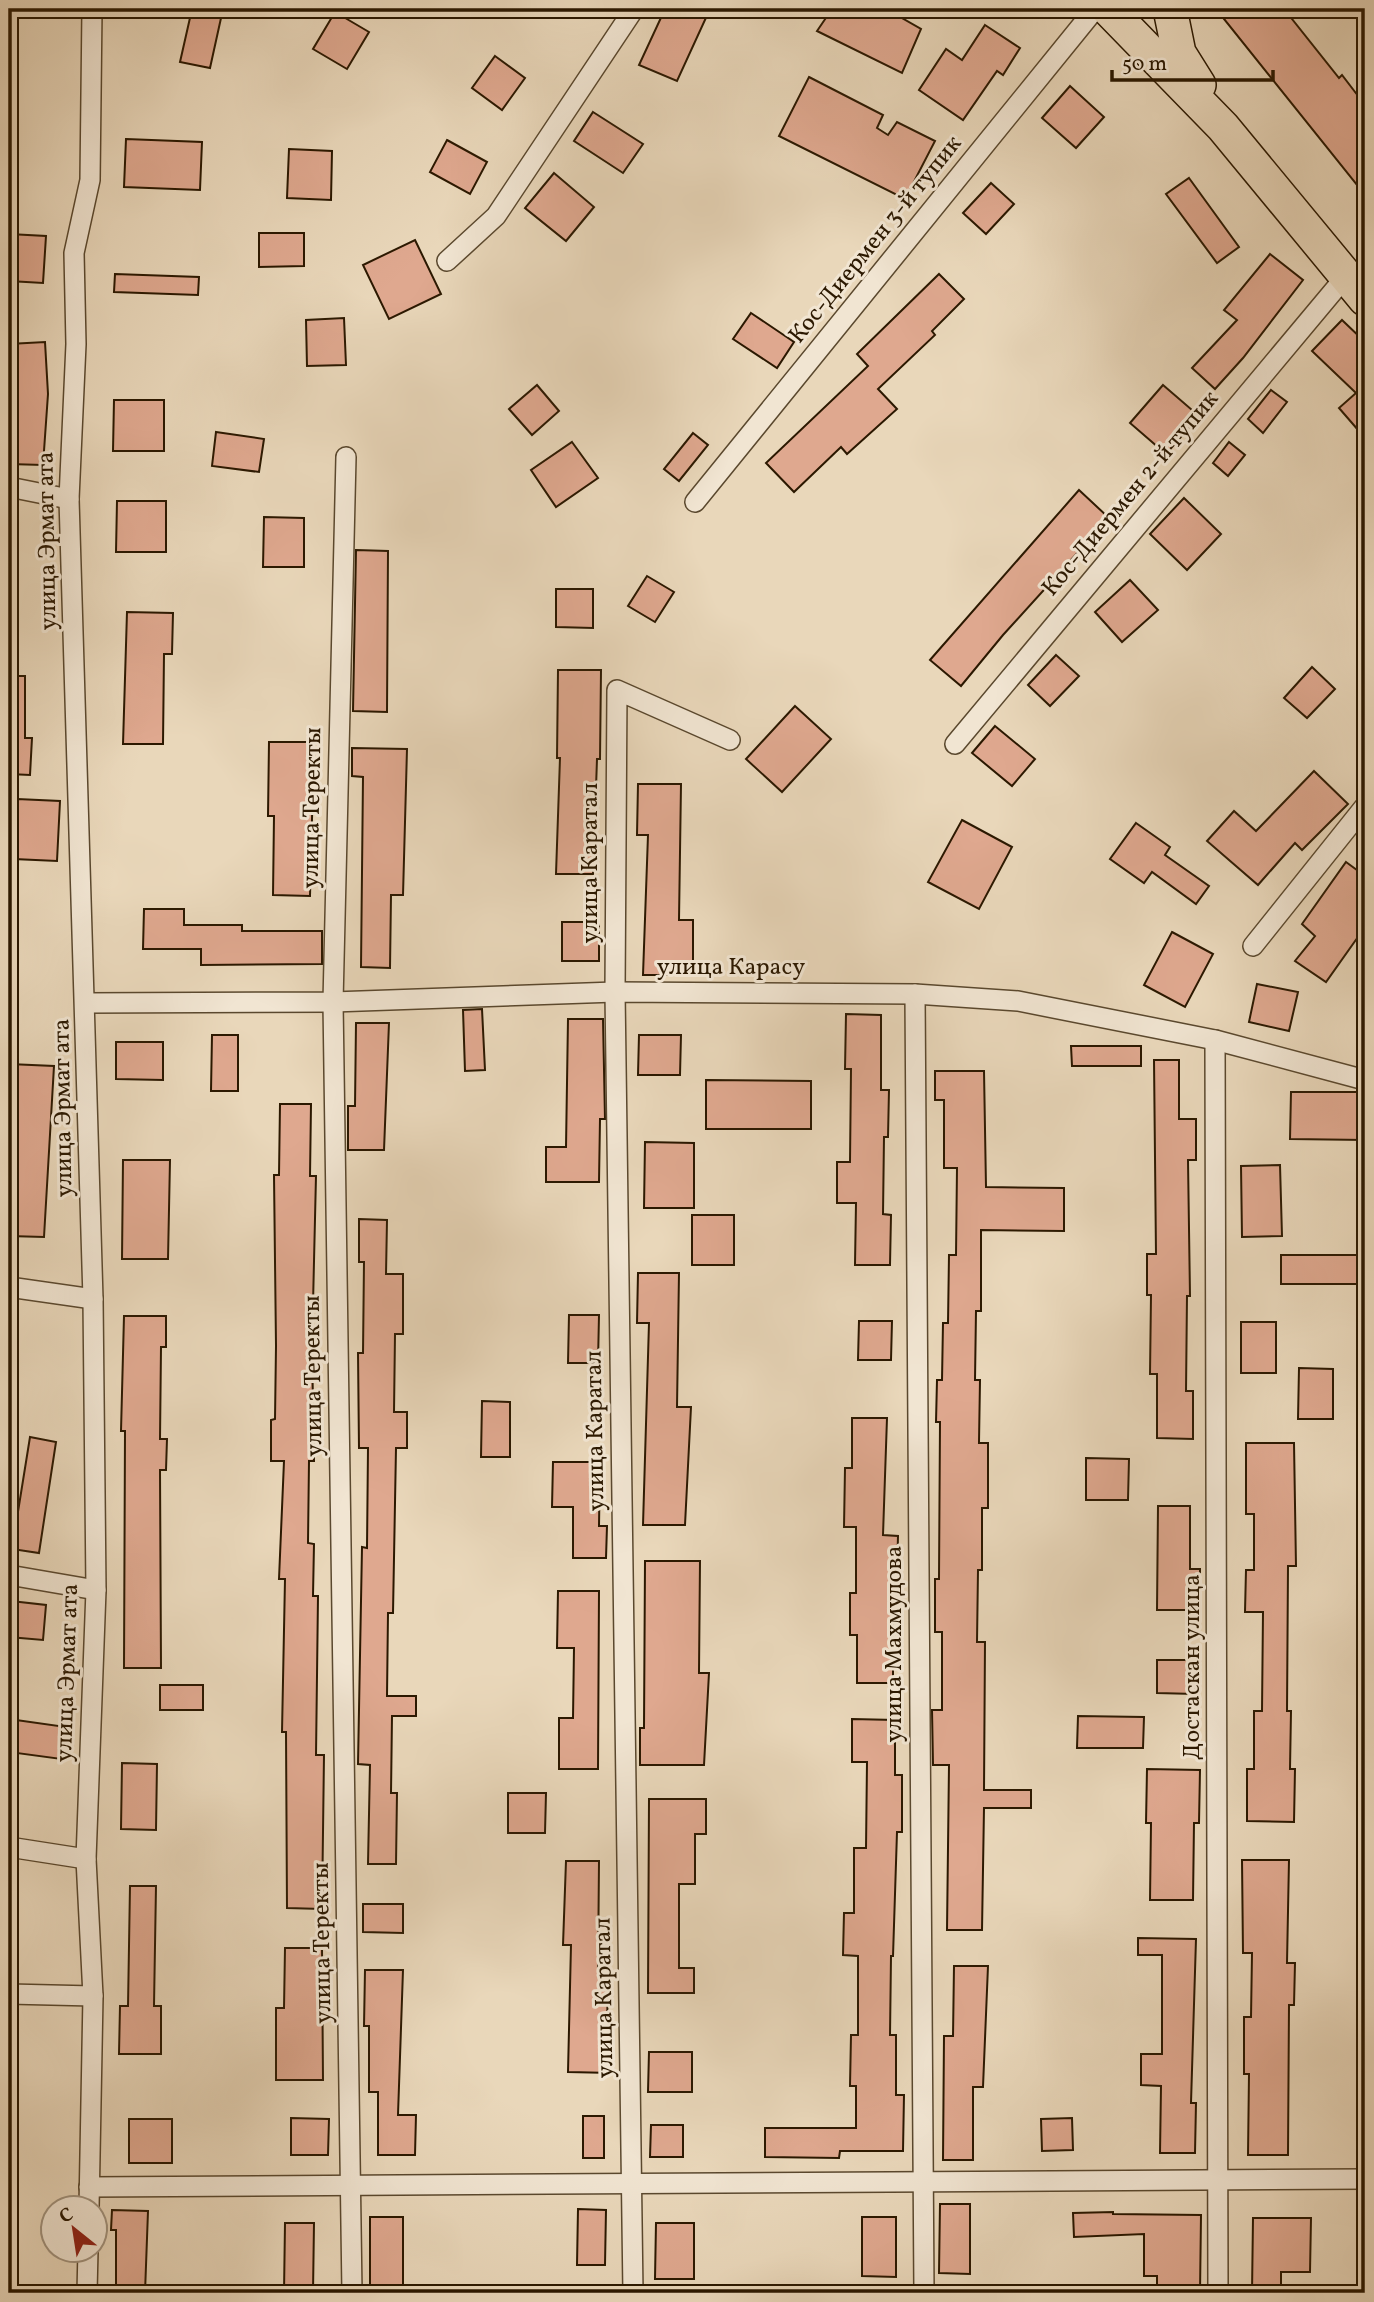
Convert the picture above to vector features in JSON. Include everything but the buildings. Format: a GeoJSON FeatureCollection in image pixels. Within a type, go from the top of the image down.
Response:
{"type":"FeatureCollection","features":[{"type":"Feature","properties":{"kind":"highway"},"geometry":{"type":"LineString","coordinates":[[1108,9],[1223,127],[1355,287]]}},
{"type":"Feature","properties":{"kind":"highway"},"geometry":{"type":"LineString","coordinates":[[1170,9],[1179,53],[1223,127]]}},
{"type":"Feature","properties":{"kind":"street","name":"улица Эрмат ата"},"geometry":{"type":"LineString","coordinates":[[89,2194],[93,1996],[86,1859],[96,1590],[93,1299],[69,499],[76,344],[74,253],[90,180],[92,9]]}},
{"type":"Feature","properties":{"kind":"street"},"geometry":{"type":"LineString","coordinates":[[447,261],[496,216],[634,9]]}},
{"type":"Feature","properties":{"kind":"street","name":"Кос-Диермен 3-й тупик"},"geometry":{"type":"LineString","coordinates":[[695,502],[1095,9]]}},
{"type":"Feature","properties":{"kind":"street","name":"Кос-Диермен 2-й тупик"},"geometry":{"type":"LineString","coordinates":[[955,744],[1355,287]]}},
{"type":"Feature","properties":{"kind":"street","name":"улица Теректы"},"geometry":{"type":"LineString","coordinates":[[346,457],[333,1002],[352,2293]]}},
{"type":"Feature","properties":{"kind":"street"},"geometry":{"type":"LineString","coordinates":[[9,487],[69,499]]}},
{"type":"Feature","properties":{"kind":"street","name":"улица Каратал"},"geometry":{"type":"LineString","coordinates":[[633,2293],[615,992],[617,690],[730,740]]}},
{"type":"Feature","properties":{"kind":"street"},"geometry":{"type":"LineString","coordinates":[[1253,946],[1365,806]]}},
{"type":"Feature","properties":{"kind":"street","name":"улица Карасу"},"geometry":{"type":"LineString","coordinates":[[86,1003],[333,1002],[615,992],[915,994],[1018,1001],[1215,1040],[1365,1080]]}},
{"type":"Feature","properties":{"kind":"street","name":"улица Махмудова"},"geometry":{"type":"LineString","coordinates":[[915,994],[924,2293]]}},
{"type":"Feature","properties":{"kind":"street","name":"Достаскан улица"},"geometry":{"type":"LineString","coordinates":[[1215,1040],[1218,2293]]}},
{"type":"Feature","properties":{"kind":"street"},"geometry":{"type":"LineString","coordinates":[[9,1287],[93,1299]]}},
{"type":"Feature","properties":{"kind":"street"},"geometry":{"type":"LineString","coordinates":[[9,1576],[96,1590]]}},
{"type":"Feature","properties":{"kind":"street"},"geometry":{"type":"LineString","coordinates":[[9,1847],[86,1859]]}},
{"type":"Feature","properties":{"kind":"street"},"geometry":{"type":"LineString","coordinates":[[9,1994],[93,1996]]}},
{"type":"Feature","properties":{"kind":"street"},"geometry":{"type":"LineString","coordinates":[[89,2187],[1365,2179]]}},
{"type":"Feature","properties":{"kind":"street"},"geometry":{"type":"LineString","coordinates":[[87,2293],[88,2264]]}}]}
